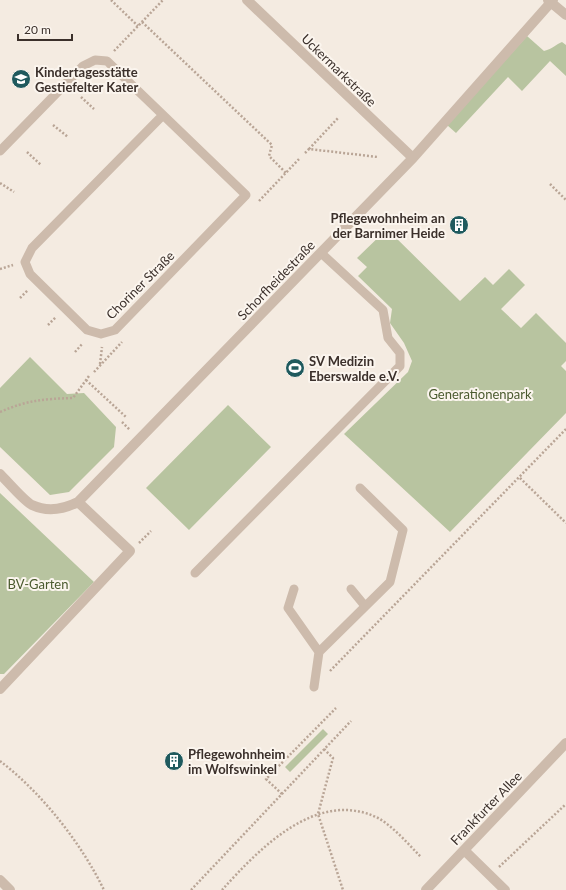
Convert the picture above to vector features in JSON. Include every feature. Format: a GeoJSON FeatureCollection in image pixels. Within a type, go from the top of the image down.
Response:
{"type":"FeatureCollection","features":[{"type":"Feature","properties":{"kind":"street","name":"Uckermarkstraße"},"geometry":{"type":"LineString","coordinates":[[247,0],[413,158]]}},
{"type":"Feature","properties":{"kind":"street","name":"Schorfheidestraße"},"geometry":{"type":"LineString","coordinates":[[0,474],[31,505],[55,510],[67,508],[78,502],[413,158],[550,1]]}},
{"type":"Feature","properties":{"kind":"street"},"geometry":{"type":"LineString","coordinates":[[550,1],[566,15]]}},
{"type":"Feature","properties":{"kind":"street"},"geometry":{"type":"LineString","coordinates":[[0,689],[130,551],[78,502]]}},
{"type":"Feature","properties":{"kind":"street","name":"Frankfurter Allee"},"geometry":{"type":"LineString","coordinates":[[426,890],[566,743]]}},
{"type":"Feature","properties":{"kind":"street"},"geometry":{"type":"LineString","coordinates":[[464,850],[505,890]]}},
{"type":"Feature","properties":{"kind":"street"},"geometry":{"type":"LineString","coordinates":[[0,880],[10,890]]}},
{"type":"Feature","properties":{"kind":"lane","name":"Choriner Straße"},"geometry":{"type":"LineString","coordinates":[[0,151],[83,66],[95,60],[107,61],[246,195],[115,330],[101,334],[87,330],[30,274],[25,262],[32,248],[163,115]]}},
{"type":"Feature","properties":{"kind":"lane"},"geometry":{"type":"LineString","coordinates":[[195,572],[400,366],[400,353],[388,338],[383,310],[321,253]]}},
{"type":"Feature","properties":{"kind":"lane"},"geometry":{"type":"LineString","coordinates":[[314,687],[319,652],[390,582],[403,530],[360,488]]}},
{"type":"Feature","properties":{"kind":"lane"},"geometry":{"type":"LineString","coordinates":[[294,589],[288,608],[319,652]]}},
{"type":"Feature","properties":{"kind":"lane"},"geometry":{"type":"LineString","coordinates":[[351,589],[365,606]]}},
{"type":"Feature","properties":{"kind":"path"},"geometry":{"type":"LineString","coordinates":[[111,0],[138,26]]}},
{"type":"Feature","properties":{"kind":"path"},"geometry":{"type":"LineString","coordinates":[[112,53],[163,0]]}},
{"type":"Feature","properties":{"kind":"path"},"geometry":{"type":"LineString","coordinates":[[142,22],[272,145],[269,156],[286,172]]}},
{"type":"Feature","properties":{"kind":"path"},"geometry":{"type":"LineString","coordinates":[[81,96],[94,109]]}},
{"type":"Feature","properties":{"kind":"path"},"geometry":{"type":"LineString","coordinates":[[305,153],[338,118]]}},
{"type":"Feature","properties":{"kind":"path"},"geometry":{"type":"LineString","coordinates":[[53,125],[68,137]]}},
{"type":"Feature","properties":{"kind":"path"},"geometry":{"type":"LineString","coordinates":[[309,149],[378,157]]}},
{"type":"Feature","properties":{"kind":"path"},"geometry":{"type":"LineString","coordinates":[[27,152],[41,165]]}},
{"type":"Feature","properties":{"kind":"path"},"geometry":{"type":"LineString","coordinates":[[0,182],[14,192]]}},
{"type":"Feature","properties":{"kind":"path"},"geometry":{"type":"LineString","coordinates":[[550,184],[566,200]]}},
{"type":"Feature","properties":{"kind":"path"},"geometry":{"type":"LineString","coordinates":[[100,365],[103,333]]}},
{"type":"Feature","properties":{"kind":"path"},"geometry":{"type":"LineString","coordinates":[[0,412],[24,402],[37,399],[73,398],[89,376]]}},
{"type":"Feature","properties":{"kind":"path"},"geometry":{"type":"LineString","coordinates":[[86,380],[126,417]]}},
{"type":"Feature","properties":{"kind":"path"},"geometry":{"type":"LineString","coordinates":[[314,687],[520,478],[566,429]]}},
{"type":"Feature","properties":{"kind":"path"},"geometry":{"type":"LineString","coordinates":[[520,478],[566,523]]}},
{"type":"Feature","properties":{"kind":"path"},"geometry":{"type":"LineString","coordinates":[[282,794],[266,779],[336,708]]}},
{"type":"Feature","properties":{"kind":"path"},"geometry":{"type":"LineString","coordinates":[[191,890],[351,721]]}},
{"type":"Feature","properties":{"kind":"path"},"geometry":{"type":"LineString","coordinates":[[324,749],[333,758],[318,814],[343,890]]}},
{"type":"Feature","properties":{"kind":"path"},"geometry":{"type":"LineString","coordinates":[[0,760],[24,779],[64,827],[93,867],[104,890]]}},
{"type":"Feature","properties":{"kind":"path"},"geometry":{"type":"LineString","coordinates":[[490,876],[566,804]]}},
{"type":"Feature","properties":{"kind":"path"},"geometry":{"type":"LineString","coordinates":[[222,890],[265,847],[302,820],[318,814],[347,811],[366,813],[391,828],[422,857]]}},
{"type":"Feature","properties":{"kind":"green space"},"geometry":{"type":"Polygon","coordinates":[[[527,36],[544,51],[562,42],[566,45],[566,76],[550,61],[522,91],[508,77],[456,133],[447,125],[527,36]]]}},
{"type":"Feature","properties":{"kind":"green space","name":"Generationenpark"},"geometry":{"type":"Polygon","coordinates":[[[387,229],[460,301],[485,277],[493,285],[509,269],[525,285],[501,309],[521,328],[536,313],[566,343],[566,361],[561,366],[566,371],[566,413],[450,532],[344,434],[408,372],[412,361],[404,343],[390,323],[392,309],[358,276],[367,267],[357,258],[387,229]]]}},
{"type":"Feature","properties":{"kind":"green space"},"geometry":{"type":"Polygon","coordinates":[[[30,357],[67,394],[84,393],[116,427],[114,447],[69,492],[50,495],[0,447],[0,388],[30,357]]]}},
{"type":"Feature","properties":{"kind":"green space"},"geometry":{"type":"Polygon","coordinates":[[[228,405],[271,447],[189,530],[146,488],[228,405]]]}},
{"type":"Feature","properties":{"kind":"green space","name":"BV-Garten"},"geometry":{"type":"Polygon","coordinates":[[[0,493],[94,582],[4,674],[0,674],[0,493]]]}},
{"type":"Feature","properties":{"kind":"green space"},"geometry":{"type":"Polygon","coordinates":[[[323,729],[328,734],[290,772],[285,767],[323,729]]]}},
{"type":"Feature","properties":{"kind":"place","name":"Kindertagesstätte Gestiefelter Kater"},"geometry":{"type":"Point","coordinates":[21,79]}},
{"type":"Feature","properties":{"kind":"place","name":"Pflegewohnheim an der Barnimer Heide"},"geometry":{"type":"Point","coordinates":[459,225]}},
{"type":"Feature","properties":{"kind":"place","name":"SV Medizin Eberswalde e.V."},"geometry":{"type":"Point","coordinates":[295,368]}},
{"type":"Feature","properties":{"kind":"place","name":"Pflegewohnheim im Wolfswinkel"},"geometry":{"type":"Point","coordinates":[174,761]}}]}
